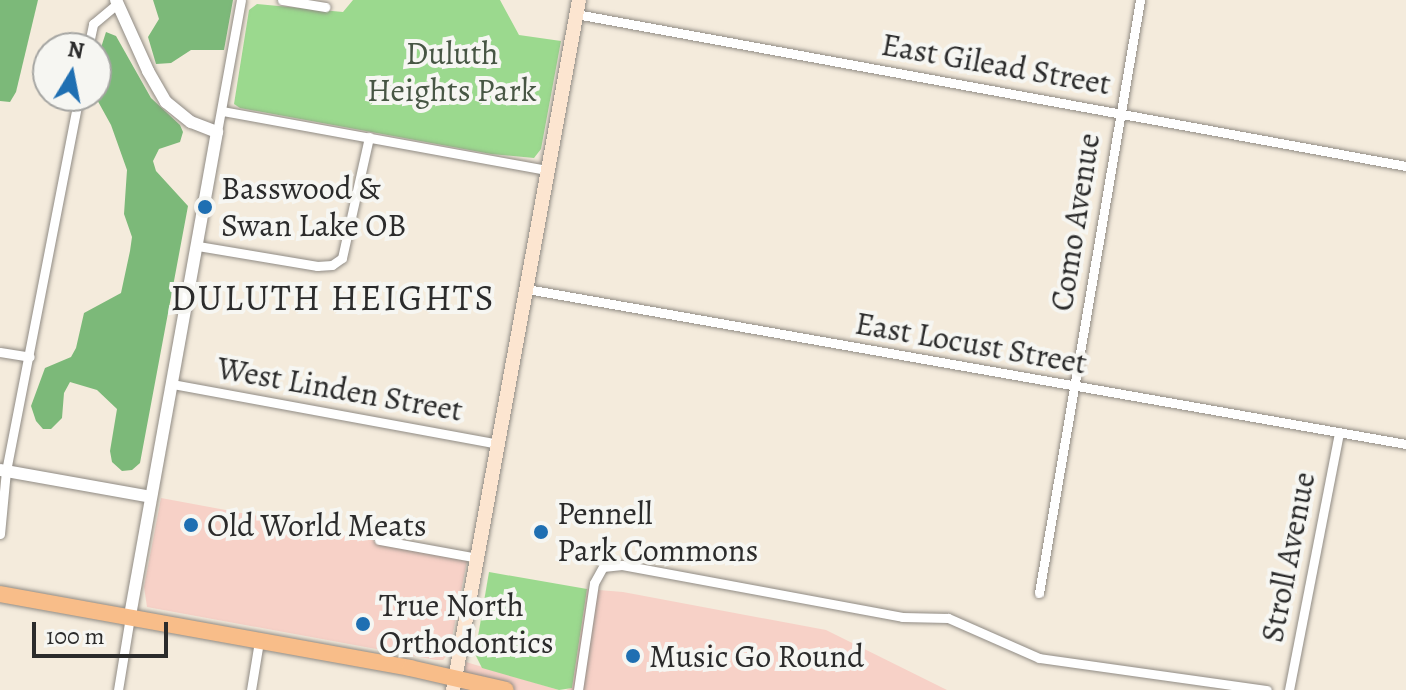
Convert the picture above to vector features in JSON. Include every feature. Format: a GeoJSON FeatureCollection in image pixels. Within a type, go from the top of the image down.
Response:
{"type":"FeatureCollection","features":[{"type":"Feature","properties":{"kind":"highway"},"geometry":{"type":"LineString","coordinates":[[0,594],[259,641],[454,684],[506,690]]}},
{"type":"Feature","properties":{"kind":"main road"},"geometry":{"type":"LineString","coordinates":[[454,684],[578,7]]}},
{"type":"Feature","properties":{"kind":"street"},"geometry":{"type":"LineString","coordinates":[[118,690],[241,0]]}},
{"type":"Feature","properties":{"kind":"street"},"geometry":{"type":"LineString","coordinates":[[282,0],[325,7]]}},
{"type":"Feature","properties":{"kind":"street","name":"Como Avenue"},"geometry":{"type":"LineString","coordinates":[[1039,593],[1140,0]]}},
{"type":"Feature","properties":{"kind":"street"},"geometry":{"type":"LineString","coordinates":[[91,32],[93,24],[116,3],[166,102],[191,122],[217,132]]}},
{"type":"Feature","properties":{"kind":"street","name":"East Gilead Street"},"geometry":{"type":"LineString","coordinates":[[578,7],[1406,166]]}},
{"type":"Feature","properties":{"kind":"street"},"geometry":{"type":"LineString","coordinates":[[222,111],[548,170]]}},
{"type":"Feature","properties":{"kind":"street"},"geometry":{"type":"LineString","coordinates":[[0,534],[3,470],[30,357],[76,112]]}},
{"type":"Feature","properties":{"kind":"street"},"geometry":{"type":"LineString","coordinates":[[198,246],[317,266],[332,265],[342,258],[369,137]]}},
{"type":"Feature","properties":{"kind":"street","name":"East Locust Street"},"geometry":{"type":"LineString","coordinates":[[527,289],[1406,444]]}},
{"type":"Feature","properties":{"kind":"street"},"geometry":{"type":"LineString","coordinates":[[0,352],[30,357]]}},
{"type":"Feature","properties":{"kind":"street","name":"West Linden Street"},"geometry":{"type":"LineString","coordinates":[[172,384],[499,444]]}},
{"type":"Feature","properties":{"kind":"street","name":"Stroll Avenue"},"geometry":{"type":"LineString","coordinates":[[1289,690],[1339,433]]}},
{"type":"Feature","properties":{"kind":"street"},"geometry":{"type":"LineString","coordinates":[[3,470],[151,497]]}},
{"type":"Feature","properties":{"kind":"street"},"geometry":{"type":"LineString","coordinates":[[379,540],[478,558]]}},
{"type":"Feature","properties":{"kind":"street"},"geometry":{"type":"LineString","coordinates":[[578,690],[594,583],[603,567],[622,565],[902,617],[948,618],[1039,658],[1267,690]]}},
{"type":"Feature","properties":{"kind":"street"},"geometry":{"type":"LineString","coordinates":[[251,690],[259,641]]}},
{"type":"Feature","properties":{"kind":"shaded area"},"geometry":{"type":"Polygon","coordinates":[[[161,498],[371,537],[376,544],[467,561],[449,653],[443,660],[436,660],[147,607],[144,587],[161,498]]]}},
{"type":"Feature","properties":{"kind":"shaded area"},"geometry":{"type":"Polygon","coordinates":[[[587,589],[623,592],[826,630],[947,690],[566,690],[572,687],[587,589]]]}},
{"type":"Feature","properties":{"kind":"shaded area"},"geometry":{"type":"Polygon","coordinates":[[[466,662],[559,690],[461,690],[466,662]]]}},
{"type":"Feature","properties":{"kind":"green space"},"geometry":{"type":"Polygon","coordinates":[[[0,0],[38,0],[16,92],[10,102],[0,101],[0,0]]]}},
{"type":"Feature","properties":{"kind":"green space"},"geometry":{"type":"Polygon","coordinates":[[[153,0],[233,0],[224,50],[191,50],[171,63],[156,64],[148,37],[159,19],[153,0]]]}},
{"type":"Feature","properties":{"kind":"green space","name":"Duluth Heights Park"},"geometry":{"type":"Polygon","coordinates":[[[353,0],[500,0],[519,35],[561,41],[541,149],[534,158],[491,154],[240,108],[234,104],[249,10],[257,4],[343,12],[353,0]]]}},
{"type":"Feature","properties":{"kind":"green space"},"geometry":{"type":"Polygon","coordinates":[[[112,34],[116,36],[151,98],[180,125],[183,132],[180,142],[159,149],[153,161],[156,171],[188,206],[140,463],[132,470],[122,471],[112,462],[110,451],[117,409],[97,390],[70,382],[64,393],[62,418],[51,429],[43,429],[36,421],[31,406],[45,368],[71,357],[84,313],[121,293],[132,237],[124,214],[127,170],[104,112],[112,112],[112,34]]]}},
{"type":"Feature","properties":{"kind":"green space"},"geometry":{"type":"Polygon","coordinates":[[[489,572],[587,589],[572,688],[559,690],[482,668],[475,654],[489,572]]]}},
{"type":"Feature","properties":{"kind":"place","name":"Basswood & Swan Lake OB"},"geometry":{"type":"Point","coordinates":[205,207]}},
{"type":"Feature","properties":{"kind":"place","name":"Old World Meats"},"geometry":{"type":"Point","coordinates":[191,525]}},
{"type":"Feature","properties":{"kind":"place","name":"Pennell Park Commons"},"geometry":{"type":"Point","coordinates":[541,532]}},
{"type":"Feature","properties":{"kind":"place","name":"True North Orthodontics"},"geometry":{"type":"Point","coordinates":[363,624]}},
{"type":"Feature","properties":{"kind":"place","name":"Music Go Round"},"geometry":{"type":"Point","coordinates":[633,656]}},
{"type":"Feature","properties":{"kind":"district","name":"DULUTH HEIGHTS"},"geometry":{"type":"Point","coordinates":[333,298]}}]}
